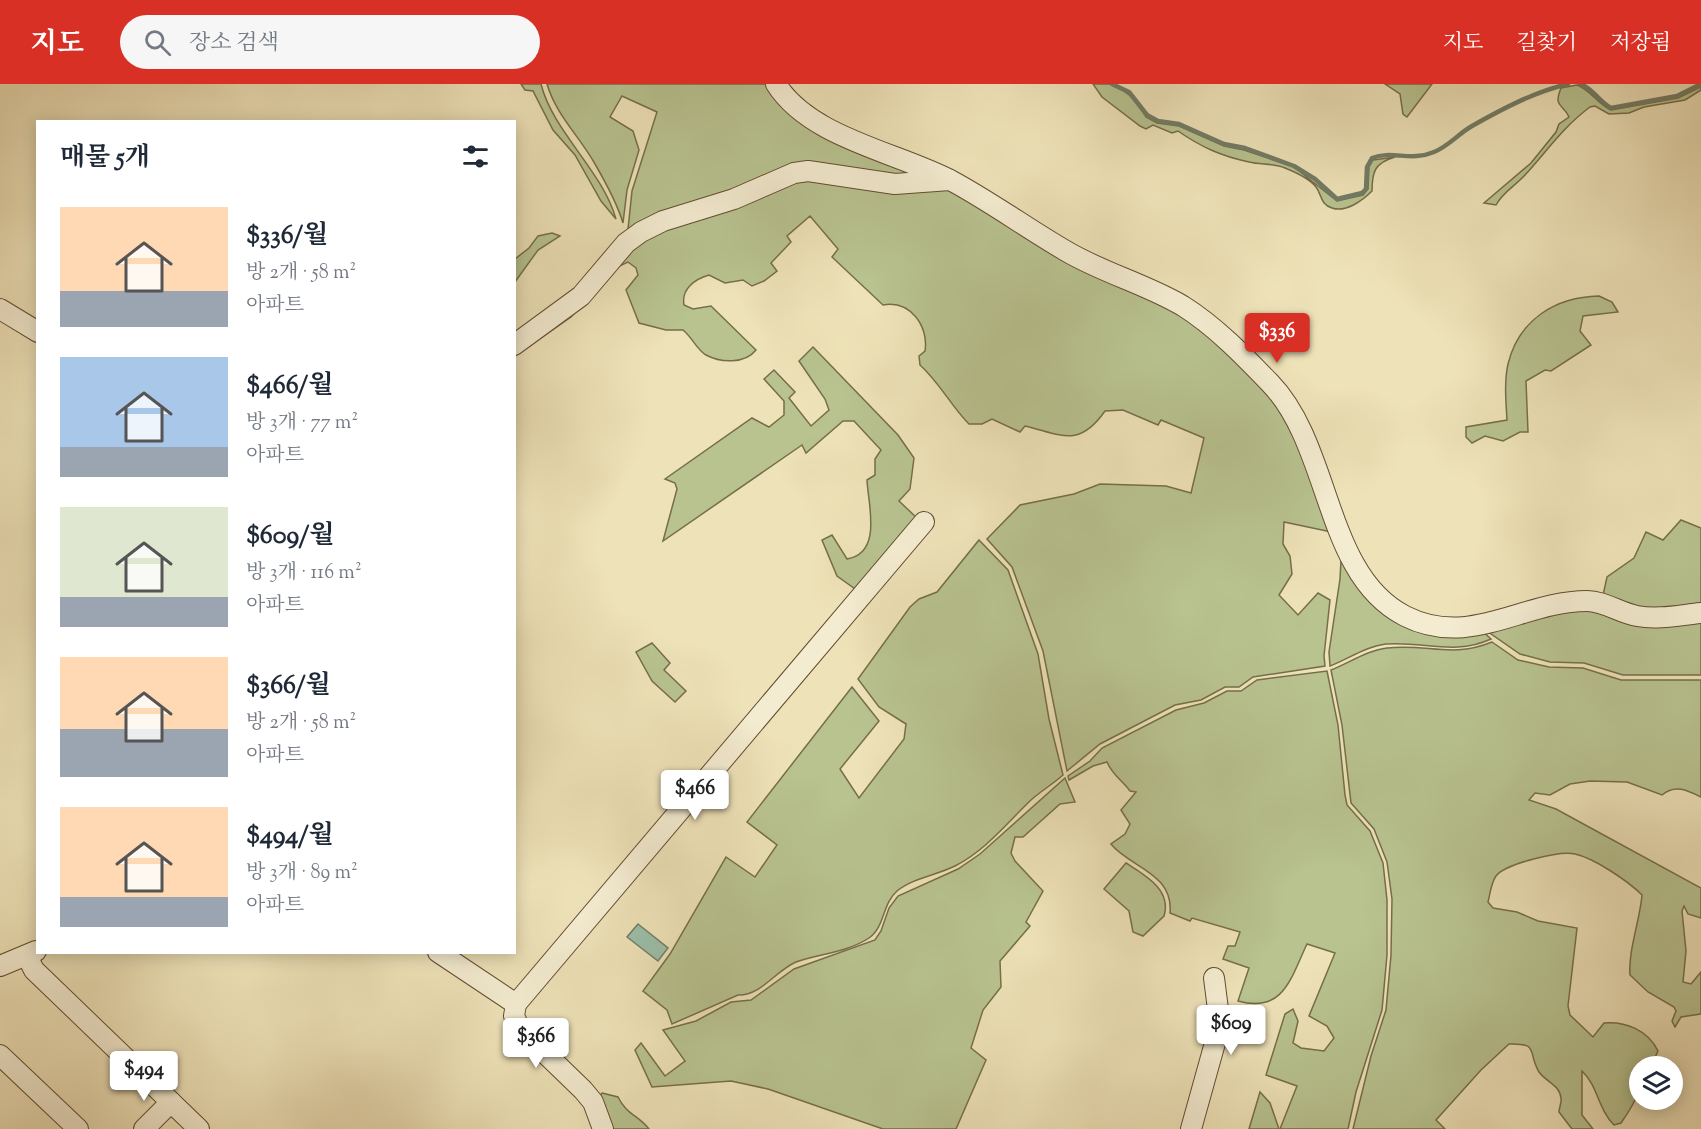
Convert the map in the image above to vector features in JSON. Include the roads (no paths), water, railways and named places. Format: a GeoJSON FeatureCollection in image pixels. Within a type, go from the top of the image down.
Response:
{"type":"FeatureCollection","features":[{"type":"Feature","properties":{"kind":"street"},"geometry":{"type":"LineString","coordinates":[[776,84],[785,98],[811,119],[950,180],[1069,253],[1182,306],[1251,365],[1273,386],[1292,411],[1310,447],[1341,533],[1369,589],[1403,615],[1437,627],[1478,627],[1556,604],[1590,601],[1636,616],[1656,618],[1701,613]]}},
{"type":"Feature","properties":{"kind":"street"},"geometry":{"type":"LineString","coordinates":[[516,344],[581,296],[626,243],[663,221],[734,199],[794,173],[808,171],[895,184],[950,180]]}},
{"type":"Feature","properties":{"kind":"street"},"geometry":{"type":"LineString","coordinates":[[0,309],[36,331]]}},
{"type":"Feature","properties":{"kind":"street"},"geometry":{"type":"LineString","coordinates":[[603,1129],[593,1102],[584,1090],[520,1029],[514,1016],[516,1004],[924,522]]}},
{"type":"Feature","properties":{"kind":"street"},"geometry":{"type":"LineString","coordinates":[[0,966],[32,953],[34,970],[199,1129]]}},
{"type":"Feature","properties":{"kind":"street"},"geometry":{"type":"LineString","coordinates":[[441,954],[516,1004]]}},
{"type":"Feature","properties":{"kind":"street"},"geometry":{"type":"LineString","coordinates":[[1191,1129],[1221,1026],[1214,978]]}},
{"type":"Feature","properties":{"kind":"street"},"geometry":{"type":"LineString","coordinates":[[0,1055],[78,1129]]}},
{"type":"Feature","properties":{"kind":"street"},"geometry":{"type":"LineString","coordinates":[[144,1129],[171,1102]]}},
{"type":"Feature","properties":{"kind":"waterway"},"geometry":{"type":"LineString","coordinates":[[1112,84],[1129,92],[1147,115],[1158,121],[1179,124],[1224,144],[1245,148],[1294,166],[1315,179],[1337,199],[1362,193],[1366,189],[1367,167],[1372,158],[1387,155],[1417,156],[1434,152],[1472,126],[1507,107],[1531,96],[1568,84]]}},
{"type":"Feature","properties":{"kind":"waterway"},"geometry":{"type":"LineString","coordinates":[[1580,84],[1611,108],[1677,96],[1701,84]]}}]}
